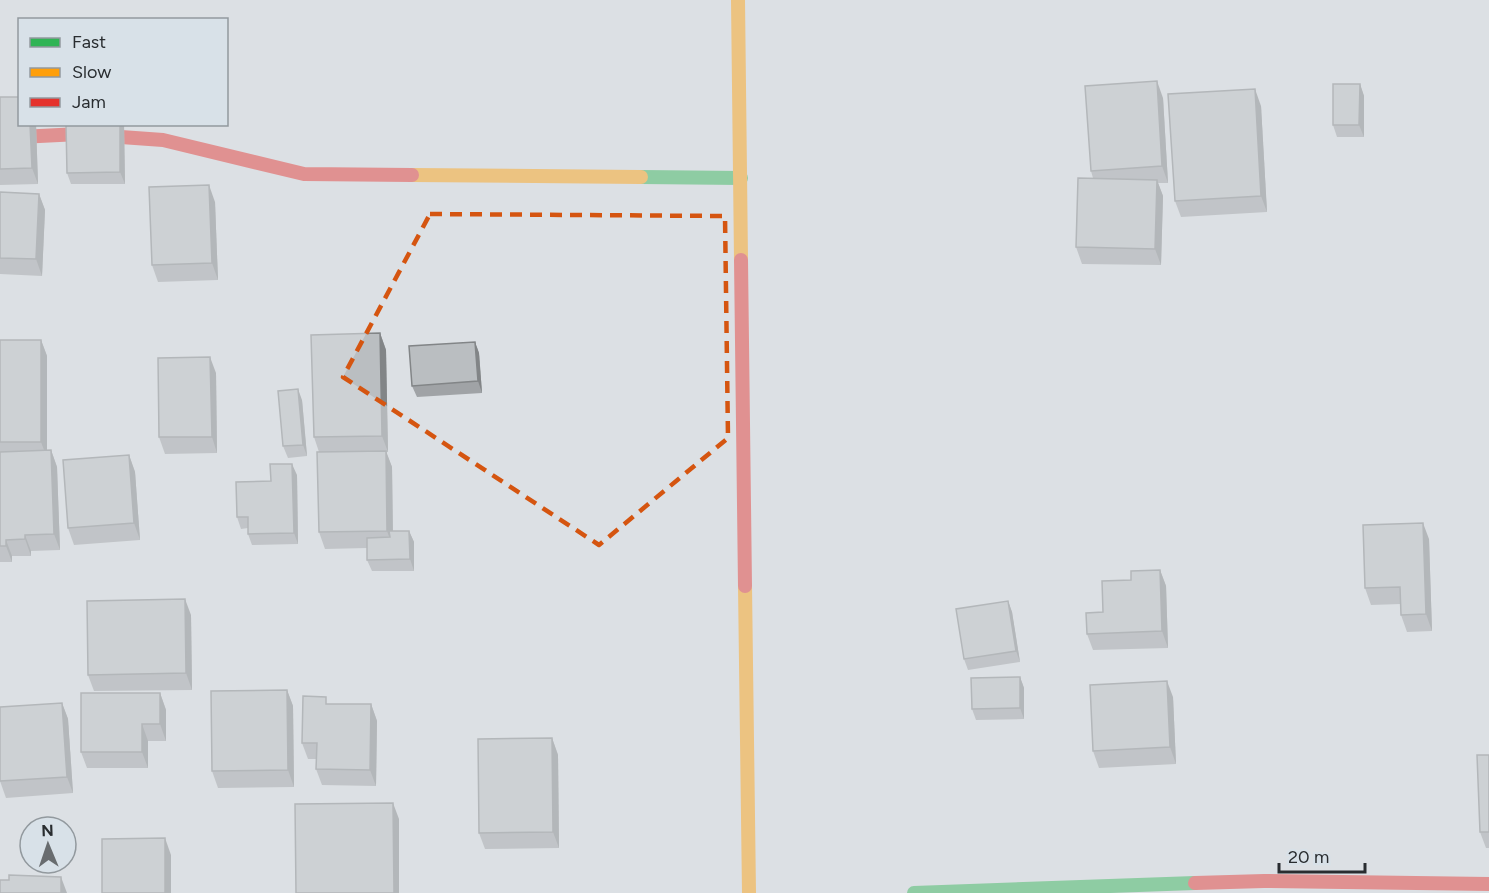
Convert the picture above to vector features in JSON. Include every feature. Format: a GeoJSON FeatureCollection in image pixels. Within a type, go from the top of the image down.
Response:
{"type":"FeatureCollection","features":[{"type":"Feature","properties":{"kind":"street"},"geometry":{"type":"LineString","coordinates":[[738,0],[749,893]]}},
{"type":"Feature","properties":{"kind":"street"},"geometry":{"type":"LineString","coordinates":[[0,138],[78,134],[163,140],[304,174],[741,178]]}},
{"type":"Feature","properties":{"kind":"street"},"geometry":{"type":"LineString","coordinates":[[914,893],[1264,881],[1489,884]]}},
{"type":"Feature","properties":{"kind":"highlighted area"},"geometry":{"type":"Polygon","coordinates":[[[430,214],[725,216],[728,438],[599,545],[343,377],[430,214]]]}},
{"type":"Feature","properties":{"kind":"building"},"geometry":{"type":"Polygon","coordinates":[[[1157,81],[1162,166],[1091,171],[1085,86],[1157,81]]]}},
{"type":"Feature","properties":{"kind":"building"},"geometry":{"type":"Polygon","coordinates":[[[1333,84],[1360,84],[1359,125],[1333,125],[1333,84]]]}},
{"type":"Feature","properties":{"kind":"building"},"geometry":{"type":"Polygon","coordinates":[[[1255,89],[1261,196],[1175,201],[1168,94],[1255,89]]]}},
{"type":"Feature","properties":{"kind":"building"},"geometry":{"type":"Polygon","coordinates":[[[0,97],[18,97],[18,126],[30,126],[32,168],[0,169],[0,97]]]}},
{"type":"Feature","properties":{"kind":"building"},"geometry":{"type":"Polygon","coordinates":[[[66,126],[120,126],[120,172],[67,173],[66,126]]]}},
{"type":"Feature","properties":{"kind":"building"},"geometry":{"type":"Polygon","coordinates":[[[1078,178],[1157,180],[1155,249],[1076,247],[1078,178]]]}},
{"type":"Feature","properties":{"kind":"building"},"geometry":{"type":"Polygon","coordinates":[[[209,185],[212,263],[152,265],[149,187],[209,185]]]}},
{"type":"Feature","properties":{"kind":"building"},"geometry":{"type":"Polygon","coordinates":[[[0,192],[39,194],[36,259],[0,258],[0,192]]]}},
{"type":"Feature","properties":{"kind":"building"},"geometry":{"type":"Polygon","coordinates":[[[380,333],[382,436],[314,437],[311,335],[380,333]]]}},
{"type":"Feature","properties":{"kind":"building"},"geometry":{"type":"Polygon","coordinates":[[[0,340],[41,340],[41,442],[0,442],[0,340]]]}},
{"type":"Feature","properties":{"kind":"building"},"geometry":{"type":"Polygon","coordinates":[[[475,342],[478,381],[412,386],[409,346],[475,342]]]}},
{"type":"Feature","properties":{"kind":"building"},"geometry":{"type":"Polygon","coordinates":[[[210,357],[212,437],[159,437],[158,358],[210,357]]]}},
{"type":"Feature","properties":{"kind":"building"},"geometry":{"type":"Polygon","coordinates":[[[298,389],[303,445],[283,446],[278,391],[298,389]]]}},
{"type":"Feature","properties":{"kind":"building"},"geometry":{"type":"Polygon","coordinates":[[[51,450],[54,534],[25,535],[25,539],[6,540],[6,546],[0,546],[0,452],[51,450]]]}},
{"type":"Feature","properties":{"kind":"building"},"geometry":{"type":"Polygon","coordinates":[[[386,451],[387,531],[319,532],[317,452],[386,451]]]}},
{"type":"Feature","properties":{"kind":"building"},"geometry":{"type":"Polygon","coordinates":[[[129,455],[134,523],[68,528],[63,460],[129,455]]]}},
{"type":"Feature","properties":{"kind":"building"},"geometry":{"type":"Polygon","coordinates":[[[270,464],[292,464],[294,533],[248,534],[248,517],[237,517],[236,482],[271,481],[270,464]]]}},
{"type":"Feature","properties":{"kind":"building"},"geometry":{"type":"Polygon","coordinates":[[[1423,523],[1426,614],[1401,615],[1400,587],[1365,588],[1363,525],[1423,523]]]}},
{"type":"Feature","properties":{"kind":"building"},"geometry":{"type":"Polygon","coordinates":[[[389,531],[409,531],[410,559],[367,560],[367,538],[390,537],[389,531]]]}},
{"type":"Feature","properties":{"kind":"building"},"geometry":{"type":"Polygon","coordinates":[[[1160,570],[1162,631],[1087,634],[1086,613],[1103,612],[1102,581],[1131,580],[1131,571],[1160,570]]]}},
{"type":"Feature","properties":{"kind":"building"},"geometry":{"type":"Polygon","coordinates":[[[185,599],[186,673],[88,675],[87,601],[185,599]]]}},
{"type":"Feature","properties":{"kind":"building"},"geometry":{"type":"Polygon","coordinates":[[[1008,601],[1016,651],[964,659],[956,609],[1008,601]]]}},
{"type":"Feature","properties":{"kind":"building"},"geometry":{"type":"Polygon","coordinates":[[[1020,677],[1020,708],[972,709],[971,678],[1020,677]]]}},
{"type":"Feature","properties":{"kind":"building"},"geometry":{"type":"Polygon","coordinates":[[[1167,681],[1170,747],[1093,751],[1090,685],[1167,681]]]}},
{"type":"Feature","properties":{"kind":"building"},"geometry":{"type":"Polygon","coordinates":[[[287,690],[288,770],[212,771],[211,691],[287,690]]]}},
{"type":"Feature","properties":{"kind":"building"},"geometry":{"type":"Polygon","coordinates":[[[81,693],[160,693],[160,724],[142,724],[142,752],[81,752],[81,693]]]}},
{"type":"Feature","properties":{"kind":"building"},"geometry":{"type":"Polygon","coordinates":[[[303,696],[326,697],[326,704],[371,704],[370,770],[316,769],[317,743],[302,743],[303,696]]]}},
{"type":"Feature","properties":{"kind":"building"},"geometry":{"type":"Polygon","coordinates":[[[62,703],[67,777],[0,781],[0,707],[62,703]]]}},
{"type":"Feature","properties":{"kind":"building"},"geometry":{"type":"Polygon","coordinates":[[[552,738],[553,832],[479,833],[478,739],[552,738]]]}},
{"type":"Feature","properties":{"kind":"building"},"geometry":{"type":"Polygon","coordinates":[[[1477,755],[1489,755],[1489,832],[1480,832],[1477,755]]]}},
{"type":"Feature","properties":{"kind":"building"},"geometry":{"type":"Polygon","coordinates":[[[393,803],[394,893],[296,893],[295,804],[393,803]]]}},
{"type":"Feature","properties":{"kind":"building"},"geometry":{"type":"Polygon","coordinates":[[[165,838],[165,893],[102,893],[102,839],[165,838]]]}},
{"type":"Feature","properties":{"kind":"building"},"geometry":{"type":"Polygon","coordinates":[[[9,875],[61,877],[61,893],[0,893],[0,880],[9,880],[9,875]]]}},
{"type":"Feature","properties":{"kind":"traffic: fast"},"geometry":{"type":"LineString","coordinates":[[641,177],[741,178]]}},
{"type":"Feature","properties":{"kind":"traffic: fast"},"geometry":{"type":"LineString","coordinates":[[914,893],[1195,883]]}},
{"type":"Feature","properties":{"kind":"traffic: slow"},"geometry":{"type":"LineString","coordinates":[[738,0],[741,260]]}},
{"type":"Feature","properties":{"kind":"traffic: slow"},"geometry":{"type":"LineString","coordinates":[[412,175],[641,177]]}},
{"type":"Feature","properties":{"kind":"traffic: slow"},"geometry":{"type":"LineString","coordinates":[[745,586],[749,893]]}},
{"type":"Feature","properties":{"kind":"traffic: jam"},"geometry":{"type":"LineString","coordinates":[[0,138],[79,134],[163,140],[304,174],[412,175]]}},
{"type":"Feature","properties":{"kind":"traffic: jam"},"geometry":{"type":"LineString","coordinates":[[741,260],[745,586]]}},
{"type":"Feature","properties":{"kind":"traffic: jam"},"geometry":{"type":"LineString","coordinates":[[1195,883],[1264,881],[1489,884]]}}]}
